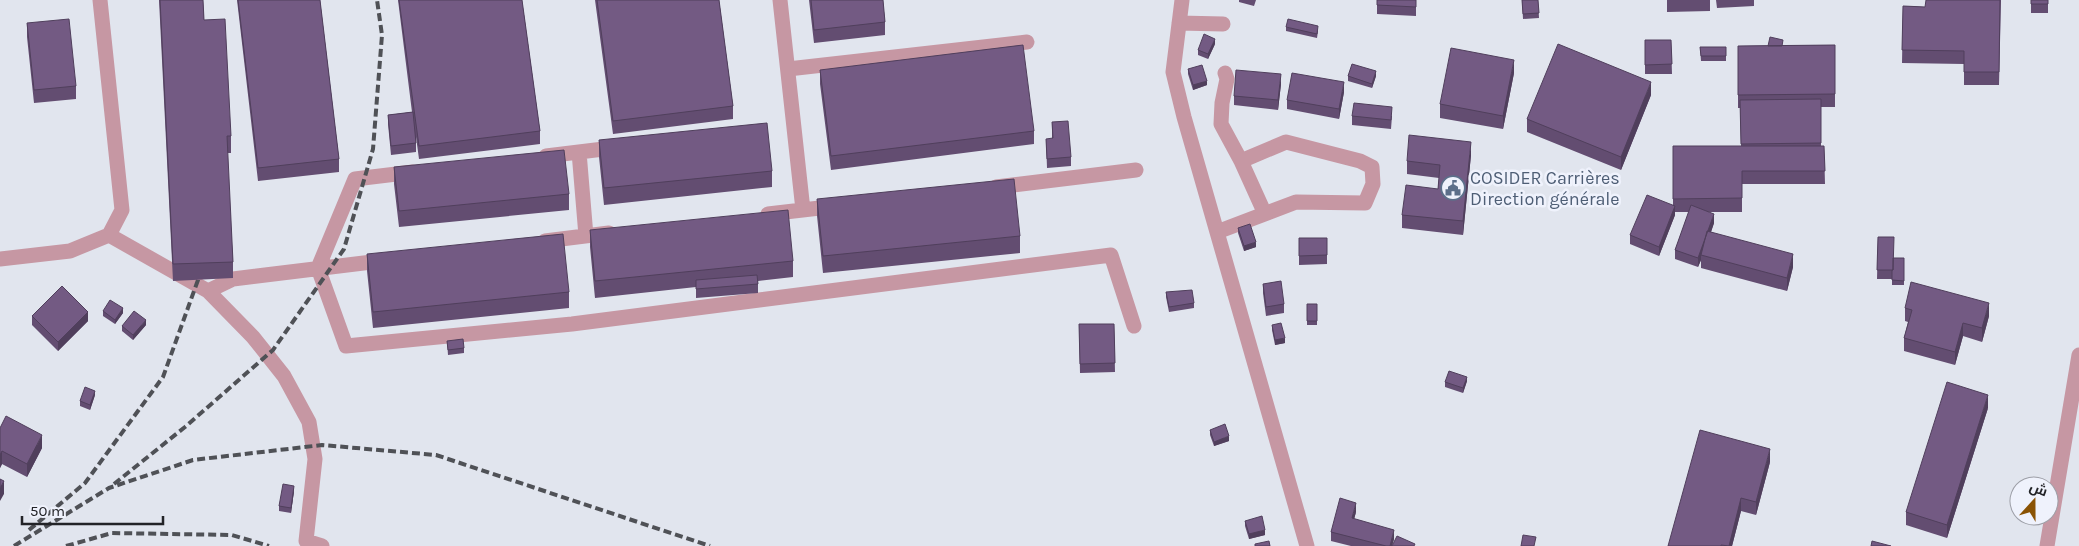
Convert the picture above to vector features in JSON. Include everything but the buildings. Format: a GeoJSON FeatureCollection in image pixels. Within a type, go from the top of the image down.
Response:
{"type":"FeatureCollection","features":[{"type":"Feature","properties":{"kind":"street"},"geometry":{"type":"LineString","coordinates":[[0,259],[70,251],[109,235],[122,210],[100,0]]}},
{"type":"Feature","properties":{"kind":"street"},"geometry":{"type":"LineString","coordinates":[[780,0],[803,210]]}},
{"type":"Feature","properties":{"kind":"street"},"geometry":{"type":"LineString","coordinates":[[1182,0],[1173,72],[1184,117],[1307,546]]}},
{"type":"Feature","properties":{"kind":"street"},"geometry":{"type":"LineString","coordinates":[[1179,24],[1223,24]]}},
{"type":"Feature","properties":{"kind":"street"},"geometry":{"type":"LineString","coordinates":[[788,69],[1027,42]]}},
{"type":"Feature","properties":{"kind":"street"},"geometry":{"type":"LineString","coordinates":[[1225,73],[1227,79],[1222,103],[1221,124],[1241,161],[1265,214]]}},
{"type":"Feature","properties":{"kind":"street"},"geometry":{"type":"LineString","coordinates":[[1217,232],[1296,202],[1365,203],[1373,184],[1372,167],[1360,161],[1286,142],[1241,161]]}},
{"type":"Feature","properties":{"kind":"street"},"geometry":{"type":"LineString","coordinates":[[530,158],[638,145]]}},
{"type":"Feature","properties":{"kind":"street"},"geometry":{"type":"LineString","coordinates":[[579,152],[586,236]]}},
{"type":"Feature","properties":{"kind":"street"},"geometry":{"type":"LineString","coordinates":[[979,189],[1136,170]]}},
{"type":"Feature","properties":{"kind":"street"},"geometry":{"type":"LineString","coordinates":[[423,171],[355,179],[318,268],[346,346],[572,324],[1111,255],[1134,326]]}},
{"type":"Feature","properties":{"kind":"street"},"geometry":{"type":"LineString","coordinates":[[754,216],[852,204]]}},
{"type":"Feature","properties":{"kind":"street"},"geometry":{"type":"LineString","coordinates":[[529,243],[626,231]]}},
{"type":"Feature","properties":{"kind":"street"},"geometry":{"type":"LineString","coordinates":[[109,235],[208,291],[253,338],[284,376],[309,422],[315,459],[306,541],[322,546]]}},
{"type":"Feature","properties":{"kind":"street"},"geometry":{"type":"LineString","coordinates":[[208,291],[233,278],[404,258]]}},
{"type":"Feature","properties":{"kind":"street"},"geometry":{"type":"LineString","coordinates":[[2047,546],[2079,355]]}},
{"type":"Feature","properties":{"kind":"railway"},"geometry":{"type":"LineString","coordinates":[[114,484],[185,427],[273,350],[344,249],[373,149],[382,35],[377,0]]}},
{"type":"Feature","properties":{"kind":"railway"},"geometry":{"type":"LineString","coordinates":[[29,530],[85,483],[163,377],[198,280],[199,266]]}},
{"type":"Feature","properties":{"kind":"railway"},"geometry":{"type":"LineString","coordinates":[[14,546],[109,488],[193,460],[322,445],[436,455],[710,546]]}},
{"type":"Feature","properties":{"kind":"railway"},"geometry":{"type":"LineString","coordinates":[[66,546],[112,533],[232,535],[269,546]]}},
{"type":"Feature","properties":{"kind":"place","name":"COSIDER Carrières Direction générale"},"geometry":{"type":"Point","coordinates":[1453,188]}}]}
